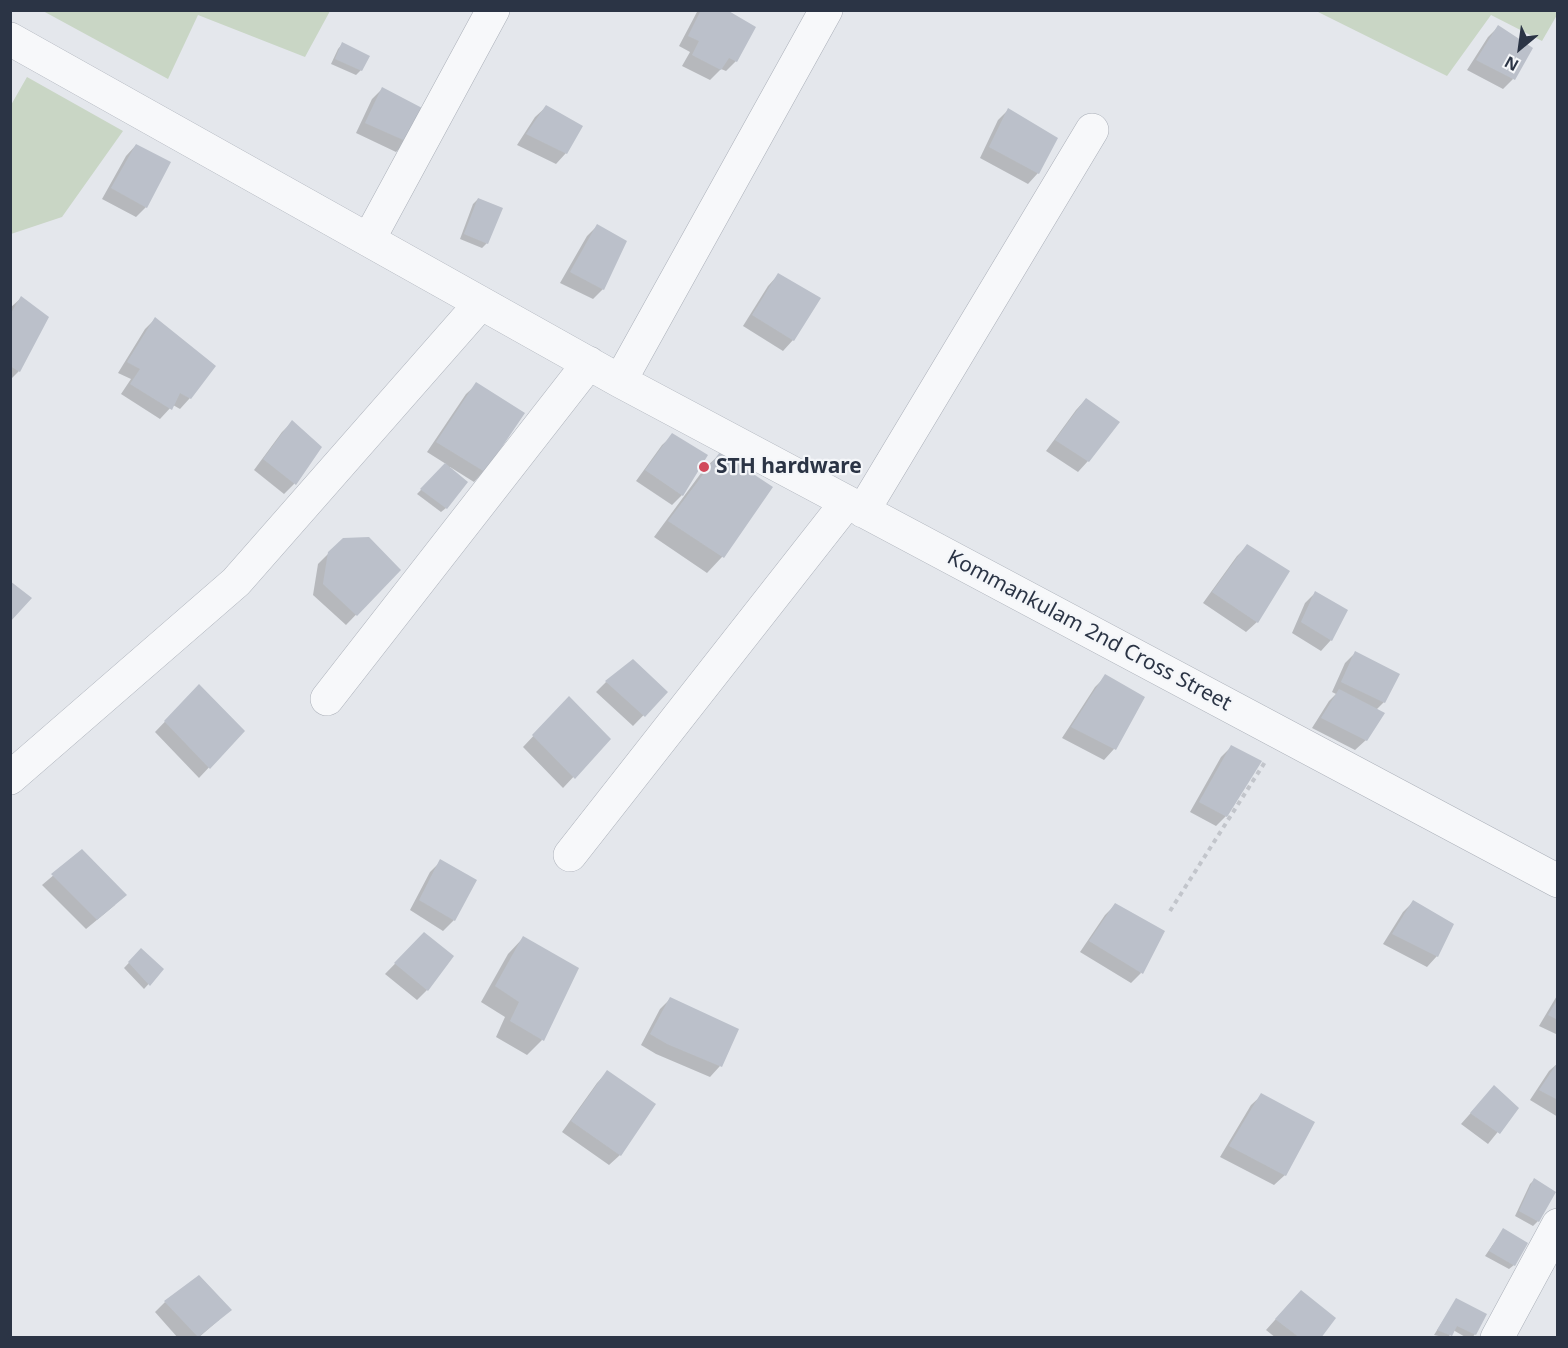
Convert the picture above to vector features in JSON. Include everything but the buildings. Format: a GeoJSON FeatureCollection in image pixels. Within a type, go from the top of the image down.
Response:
{"type":"FeatureCollection","features":[{"type":"Feature","properties":{"kind":"street"},"geometry":{"type":"LineString","coordinates":[[369,239],[493,10]]}},
{"type":"Feature","properties":{"kind":"street"},"geometry":{"type":"LineString","coordinates":[[620,381],[826,10]]}},
{"type":"Feature","properties":{"kind":"street","name":"Kommankulam 2nd Cross Street"},"geometry":{"type":"LineString","coordinates":[[10,39],[620,381],[1557,881]]}},
{"type":"Feature","properties":{"kind":"street"},"geometry":{"type":"LineString","coordinates":[[570,855],[855,506],[1092,130]]}},
{"type":"Feature","properties":{"kind":"street"},"geometry":{"type":"LineString","coordinates":[[10,778],[236,582],[481,303]]}},
{"type":"Feature","properties":{"kind":"street"},"geometry":{"type":"LineString","coordinates":[[327,699],[589,363]]}},
{"type":"Feature","properties":{"kind":"street"},"geometry":{"type":"LineString","coordinates":[[1497,1338],[1557,1225]]}},
{"type":"Feature","properties":{"kind":"path"},"geometry":{"type":"LineString","coordinates":[[1170,911],[1282,734]]}},
{"type":"Feature","properties":{"kind":"green space"},"geometry":{"type":"Polygon","coordinates":[[[330,10],[305,57],[198,15],[168,79],[43,11],[330,10]]]}},
{"type":"Feature","properties":{"kind":"green space"},"geometry":{"type":"Polygon","coordinates":[[[1557,10],[1557,15],[1542,41],[1491,15],[1447,76],[1316,11],[1557,10]]]}},
{"type":"Feature","properties":{"kind":"green space"},"geometry":{"type":"Polygon","coordinates":[[[27,77],[123,131],[62,217],[11,234],[11,105],[27,77]]]}},
{"type":"Feature","properties":{"kind":"place","name":"STH hardware"},"geometry":{"type":"Point","coordinates":[704,467]}}]}
